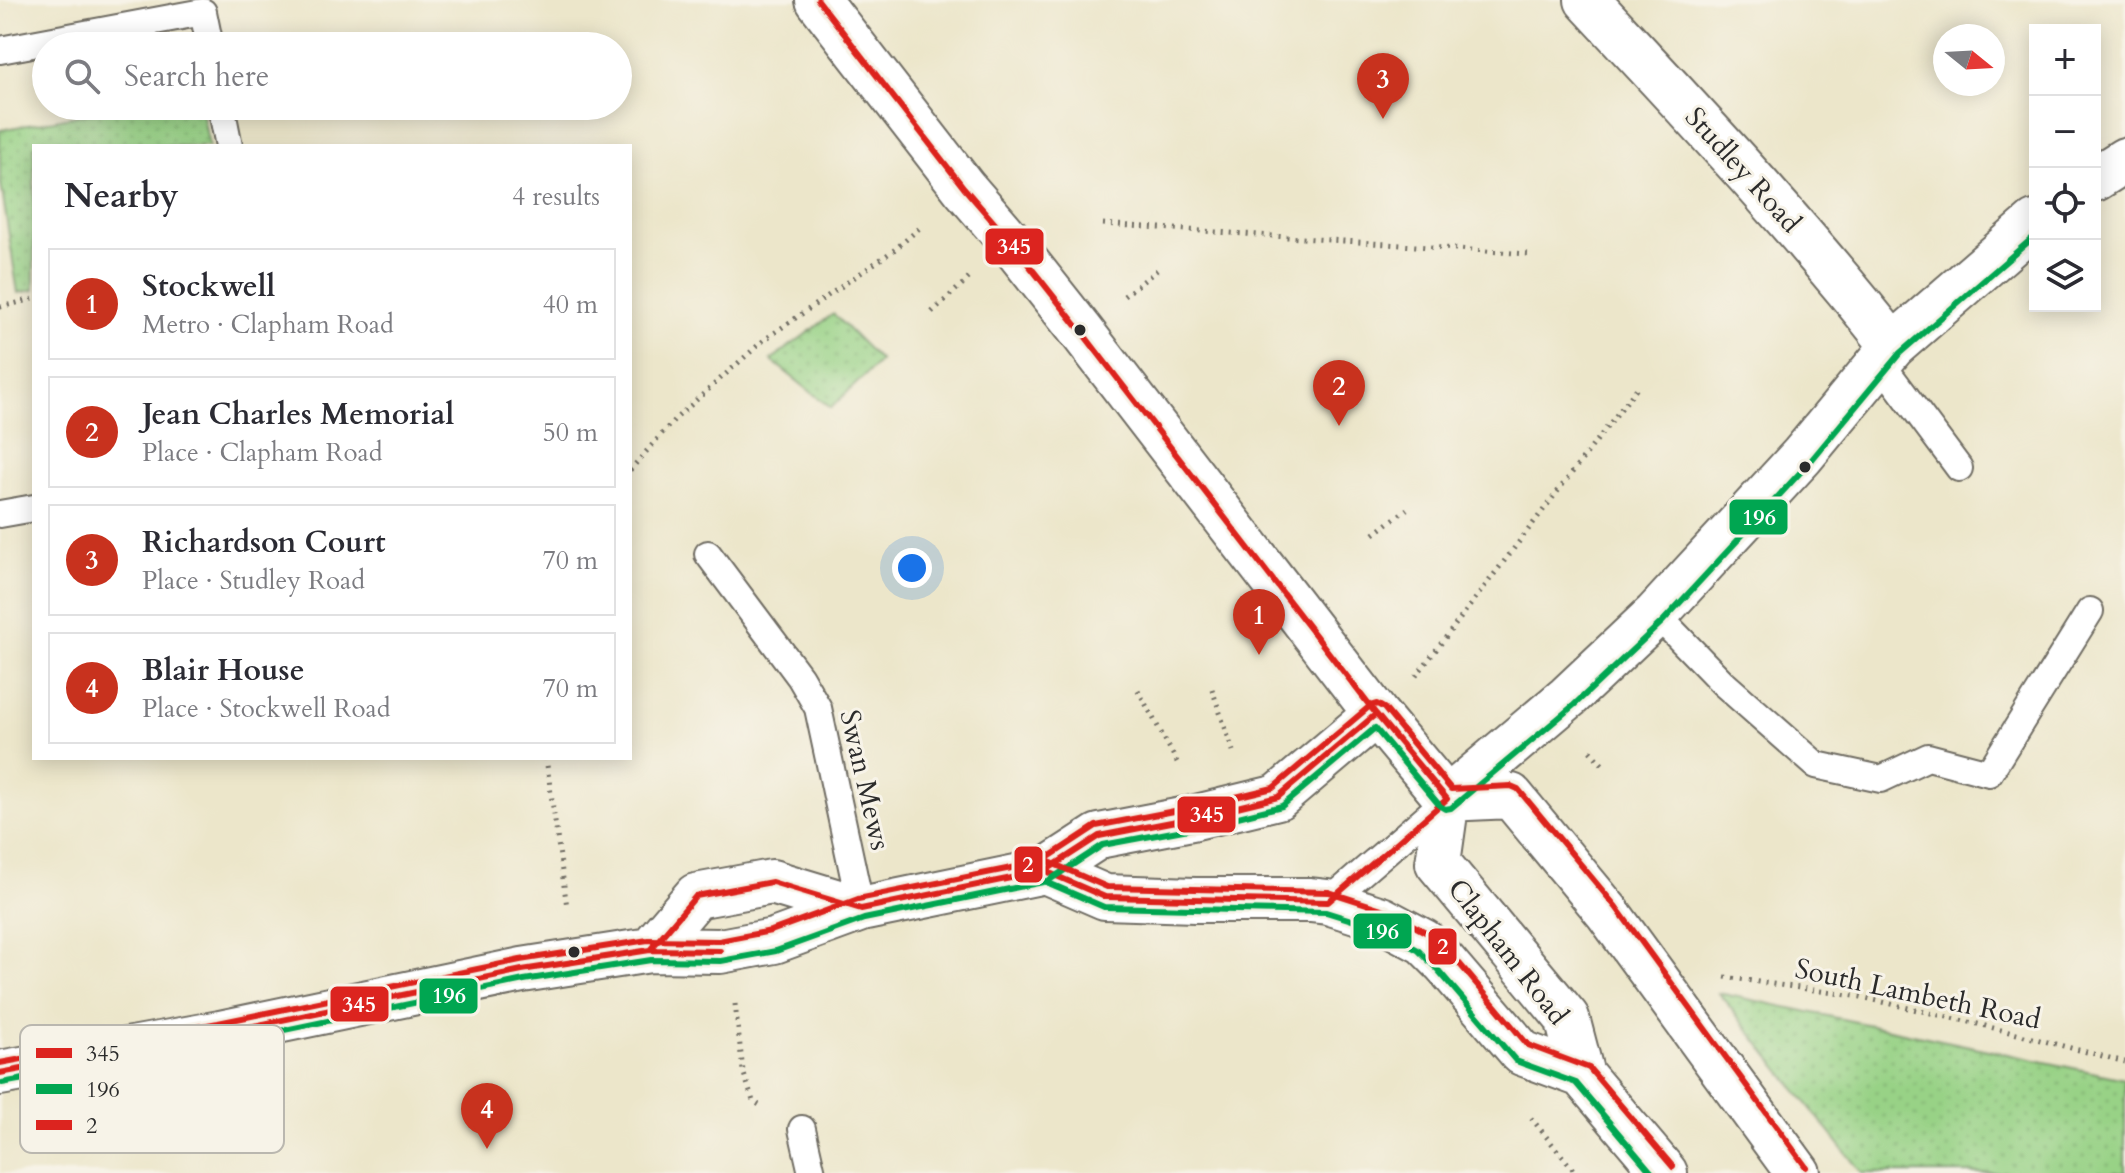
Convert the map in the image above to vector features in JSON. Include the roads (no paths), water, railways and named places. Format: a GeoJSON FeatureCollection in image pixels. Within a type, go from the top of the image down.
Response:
{"type":"FeatureCollection","features":[{"type":"Feature","properties":{"kind":"main road"},"geometry":{"type":"LineString","coordinates":[[818,0],[964,188],[1081,331],[1376,714],[1447,799]]}},
{"type":"Feature","properties":{"kind":"main road","name":"Studley Road"},"geometry":{"type":"LineString","coordinates":[[1587,0],[1845,284],[1886,354]]}},
{"type":"Feature","properties":{"kind":"main road"},"geometry":{"type":"LineString","coordinates":[[2101,175],[2125,160]]}},
{"type":"Feature","properties":{"kind":"main road"},"geometry":{"type":"LineString","coordinates":[[1447,799],[1568,697],[1656,614],[1802,456],[1886,354],[2029,228]]}},
{"type":"Feature","properties":{"kind":"main road"},"geometry":{"type":"LineString","coordinates":[[258,1025],[522,970],[650,950],[720,951],[774,941],[861,909],[1045,871],[1099,836],[1278,797],[1376,714]]}},
{"type":"Feature","properties":{"kind":"main road"},"geometry":{"type":"LineString","coordinates":[[1447,799],[1511,796],[1608,913],[1798,1173]]}},
{"type":"Feature","properties":{"kind":"main road","name":"Clapham Road"},"geometry":{"type":"LineString","coordinates":[[1447,799],[1438,863],[1567,1018],[1582,1075],[1665,1173]]}},
{"type":"Feature","properties":{"kind":"main road"},"geometry":{"type":"LineString","coordinates":[[1045,871],[1105,897],[1328,902],[1381,919],[1424,942],[1522,1053],[1582,1075]]}},
{"type":"Feature","properties":{"kind":"main road"},"geometry":{"type":"LineString","coordinates":[[650,950],[696,896],[772,882],[861,909]]}},
{"type":"Feature","properties":{"kind":"main road"},"geometry":{"type":"LineString","coordinates":[[0,1073],[20,1069]]}},
{"type":"Feature","properties":{"kind":"lane"},"geometry":{"type":"LineString","coordinates":[[96,32],[203,12],[207,32]]}},
{"type":"Feature","properties":{"kind":"lane"},"geometry":{"type":"LineString","coordinates":[[0,50],[32,44]]}},
{"type":"Feature","properties":{"kind":"lane"},"geometry":{"type":"LineString","coordinates":[[224,120],[229,144]]}},
{"type":"Feature","properties":{"kind":"lane"},"geometry":{"type":"LineString","coordinates":[[1886,354],[1959,468]]}},
{"type":"Feature","properties":{"kind":"lane"},"geometry":{"type":"LineString","coordinates":[[0,514],[32,508]]}},
{"type":"Feature","properties":{"kind":"lane","name":"Swan Mews"},"geometry":{"type":"LineString","coordinates":[[708,554],[800,677],[818,708],[861,909]]}},
{"type":"Feature","properties":{"kind":"lane"},"geometry":{"type":"LineString","coordinates":[[1656,614],[1723,683],[1816,765],[1881,779],[1928,757],[1989,773],[2090,611]]}},
{"type":"Feature","properties":{"kind":"lane"},"geometry":{"type":"LineString","coordinates":[[1328,902],[1447,799]]}},
{"type":"Feature","properties":{"kind":"lane"},"geometry":{"type":"LineString","coordinates":[[802,1129],[812,1173]]}},
{"type":"Feature","properties":{"kind":"place","name":"Richardson Court"},"geometry":{"type":"Point","coordinates":[1383,119]}},
{"type":"Feature","properties":{"kind":"place","name":"Jean Charles Memorial"},"geometry":{"type":"Point","coordinates":[1339,426]}},
{"type":"Feature","properties":{"kind":"place","name":"Stockwell"},"geometry":{"type":"Point","coordinates":[1259,655]}},
{"type":"Feature","properties":{"kind":"place","name":"Blair House"},"geometry":{"type":"Point","coordinates":[487,1149]}}]}
